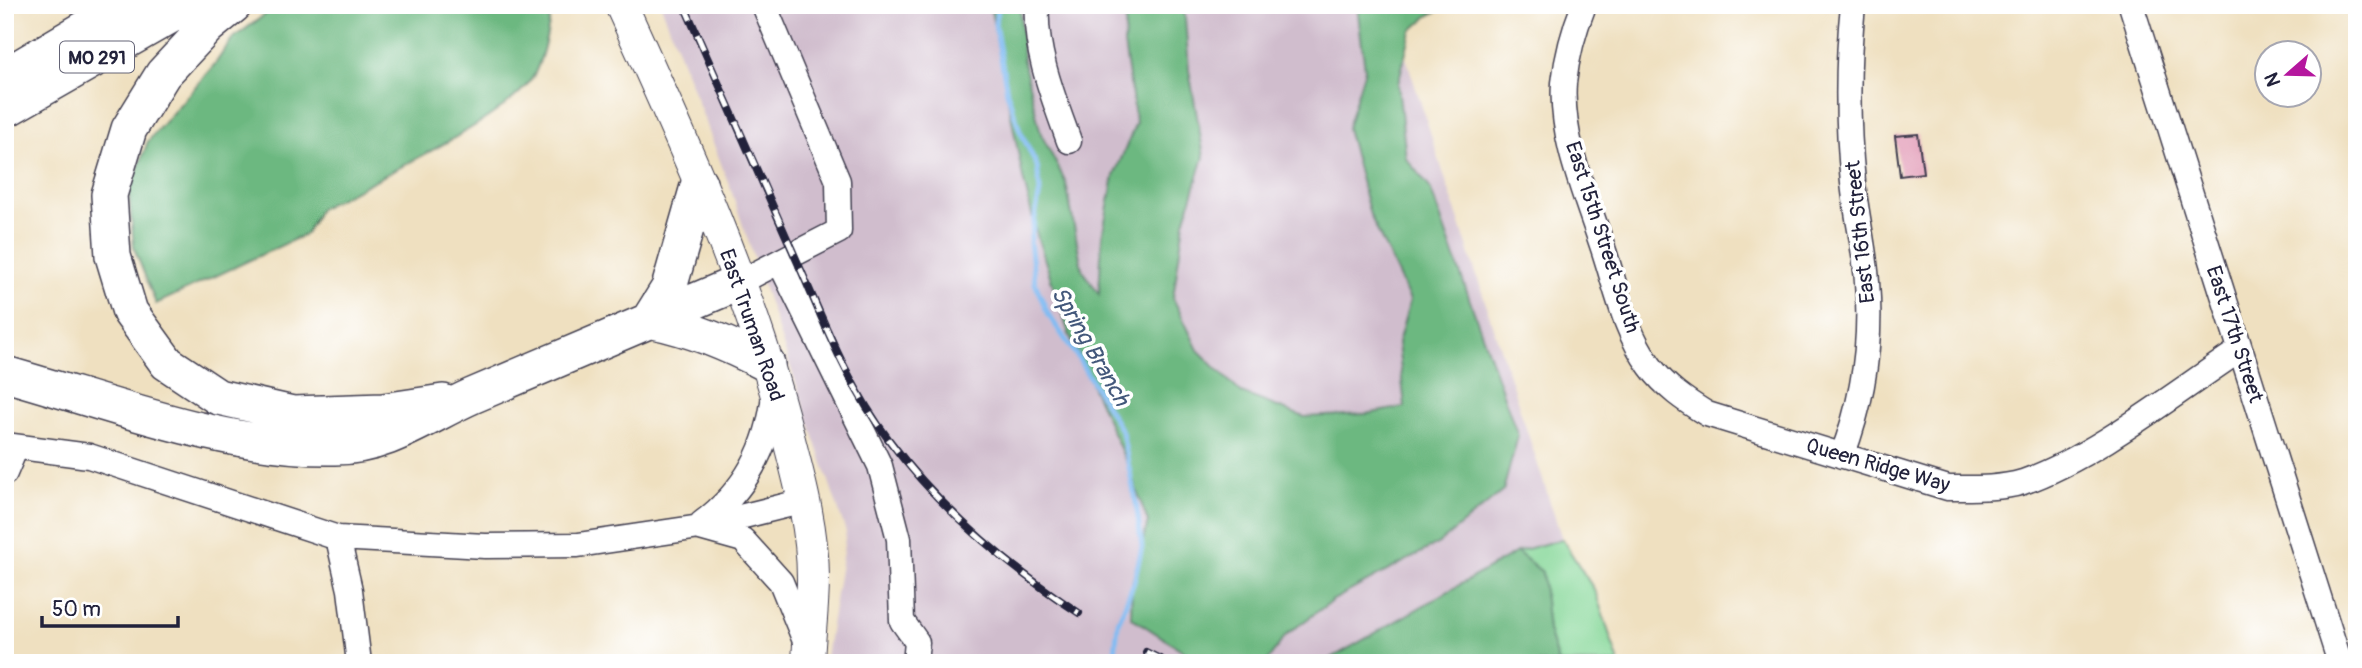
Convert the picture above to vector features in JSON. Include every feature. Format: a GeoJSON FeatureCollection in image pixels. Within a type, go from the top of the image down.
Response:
{"type":"FeatureCollection","features":[{"type":"Feature","properties":{"kind":"highway","name":"MO 291"},"geometry":{"type":"LineString","coordinates":[[5,76],[125,5]]}},
{"type":"Feature","properties":{"kind":"highway","name":"MO 291"},"geometry":{"type":"LineString","coordinates":[[5,110],[189,5]]}},
{"type":"Feature","properties":{"kind":"highway"},"geometry":{"type":"LineString","coordinates":[[234,5],[207,27],[163,74],[129,129],[109,195],[113,256],[130,312],[167,363],[218,397],[293,414],[383,411],[468,398]]}},
{"type":"Feature","properties":{"kind":"highway"},"geometry":{"type":"LineString","coordinates":[[649,320],[669,288],[699,183]]}},
{"type":"Feature","properties":{"kind":"highway"},"geometry":{"type":"LineString","coordinates":[[5,374],[207,431],[278,445],[338,448],[401,434],[468,398],[740,282]]}},
{"type":"Feature","properties":{"kind":"highway"},"geometry":{"type":"LineString","coordinates":[[649,320],[685,327],[721,340],[771,375]]}},
{"type":"Feature","properties":{"kind":"main road","name":"East Truman Road"},"geometry":{"type":"LineString","coordinates":[[621,5],[740,282],[771,375],[804,501],[813,576],[808,656]]}},
{"type":"Feature","properties":{"kind":"street"},"geometry":{"type":"LineString","coordinates":[[740,282],[839,231],[838,181],[764,5]]}},
{"type":"Feature","properties":{"kind":"street"},"geometry":{"type":"LineString","coordinates":[[1037,5],[1036,19],[1048,82],[1069,141]]}},
{"type":"Feature","properties":{"kind":"street","name":"East 15th Street South"},"geometry":{"type":"LineString","coordinates":[[1584,5],[1572,37],[1564,83],[1566,121],[1575,162],[1627,322],[1650,366],[1662,379]]}},
{"type":"Feature","properties":{"kind":"street","name":"East 16th Street"},"geometry":{"type":"LineString","coordinates":[[1842,456],[1858,414],[1868,336],[1867,282],[1853,182],[1849,96],[1853,5]]}},
{"type":"Feature","properties":{"kind":"street","name":"East 17th Street"},"geometry":{"type":"LineString","coordinates":[[2131,5],[2340,663]]}},
{"type":"Feature","properties":{"kind":"street"},"geometry":{"type":"LineString","coordinates":[[780,263],[880,466],[899,539],[902,621],[918,642],[915,663]]}},
{"type":"Feature","properties":{"kind":"street","name":"Queen Ridge Way"},"geometry":{"type":"LineString","coordinates":[[1662,379],[1679,396],[1707,414],[1948,488],[1979,489],[2021,482],[2069,463],[2240,350]]}},
{"type":"Feature","properties":{"kind":"street"},"geometry":{"type":"LineString","coordinates":[[696,527],[720,509],[742,486],[771,422],[771,375]]}},
{"type":"Feature","properties":{"kind":"street"},"geometry":{"type":"LineString","coordinates":[[5,473],[11,446],[89,456],[338,538],[485,546],[578,545],[696,527],[804,501]]}},
{"type":"Feature","properties":{"kind":"street"},"geometry":{"type":"LineString","coordinates":[[696,527],[743,540],[780,582],[808,656]]}},
{"type":"Feature","properties":{"kind":"street"},"geometry":{"type":"LineString","coordinates":[[338,538],[349,590],[359,663]]}},
{"type":"Feature","properties":{"kind":"shaded area"},"geometry":{"type":"Polygon","coordinates":[[[661,5],[1389,5],[1562,539],[1347,663],[825,663],[846,532],[731,190],[661,5]]]}},
{"type":"Feature","properties":{"kind":"green space"},"geometry":{"type":"Polygon","coordinates":[[[278,5],[552,5],[546,40],[535,73],[522,90],[499,109],[437,148],[319,209],[306,234],[156,304],[134,248],[129,193],[148,141],[215,64],[232,39],[278,5]]]}},
{"type":"Feature","properties":{"kind":"green space"},"geometry":{"type":"Polygon","coordinates":[[[990,5],[1020,5],[1023,60],[1041,134],[1066,183],[1082,269],[1099,294],[1102,236],[1114,176],[1136,123],[1124,44],[1127,5],[1184,5],[1189,70],[1204,157],[1184,222],[1173,298],[1198,350],[1241,393],[1304,417],[1366,414],[1405,407],[1398,343],[1410,300],[1370,215],[1347,128],[1365,69],[1357,5],[1449,5],[1428,16],[1411,31],[1398,84],[1406,158],[1430,188],[1518,436],[1503,491],[1439,543],[1333,600],[1286,635],[1266,663],[1209,663],[1188,654],[1131,617],[1132,583],[1148,522],[1128,466],[1069,334],[1038,239],[1023,178],[990,5]]]}},
{"type":"Feature","properties":{"kind":"green space"},"geometry":{"type":"Polygon","coordinates":[[[1562,539],[1595,591],[1619,663],[1558,663],[1548,630],[1542,572],[1517,552],[1562,539]]]}},
{"type":"Feature","properties":{"kind":"green space"},"geometry":{"type":"Polygon","coordinates":[[[1517,552],[1542,572],[1548,630],[1558,663],[1323,663],[1517,552]]]}},
{"type":"Feature","properties":{"kind":"building"},"geometry":{"type":"Polygon","coordinates":[[[1918,134],[1923,173],[1900,176],[1895,136],[1918,134]]]}},
{"type":"Feature","properties":{"kind":"waterway","name":"Spring Branch"},"geometry":{"type":"LineString","coordinates":[[998,5],[995,24],[1007,92],[1020,131],[1037,166],[1040,191],[1030,242],[1035,283],[1048,314],[1122,432],[1136,503],[1142,547],[1134,582],[1118,623],[1114,663]]}},
{"type":"Feature","properties":{"kind":"railway"},"geometry":{"type":"LineString","coordinates":[[684,5],[827,330],[874,419],[930,490],[976,535],[1026,576],[1079,613]]}},
{"type":"Feature","properties":{"kind":"railway"},"geometry":{"type":"LineString","coordinates":[[1146,652],[1168,663]]}}]}
